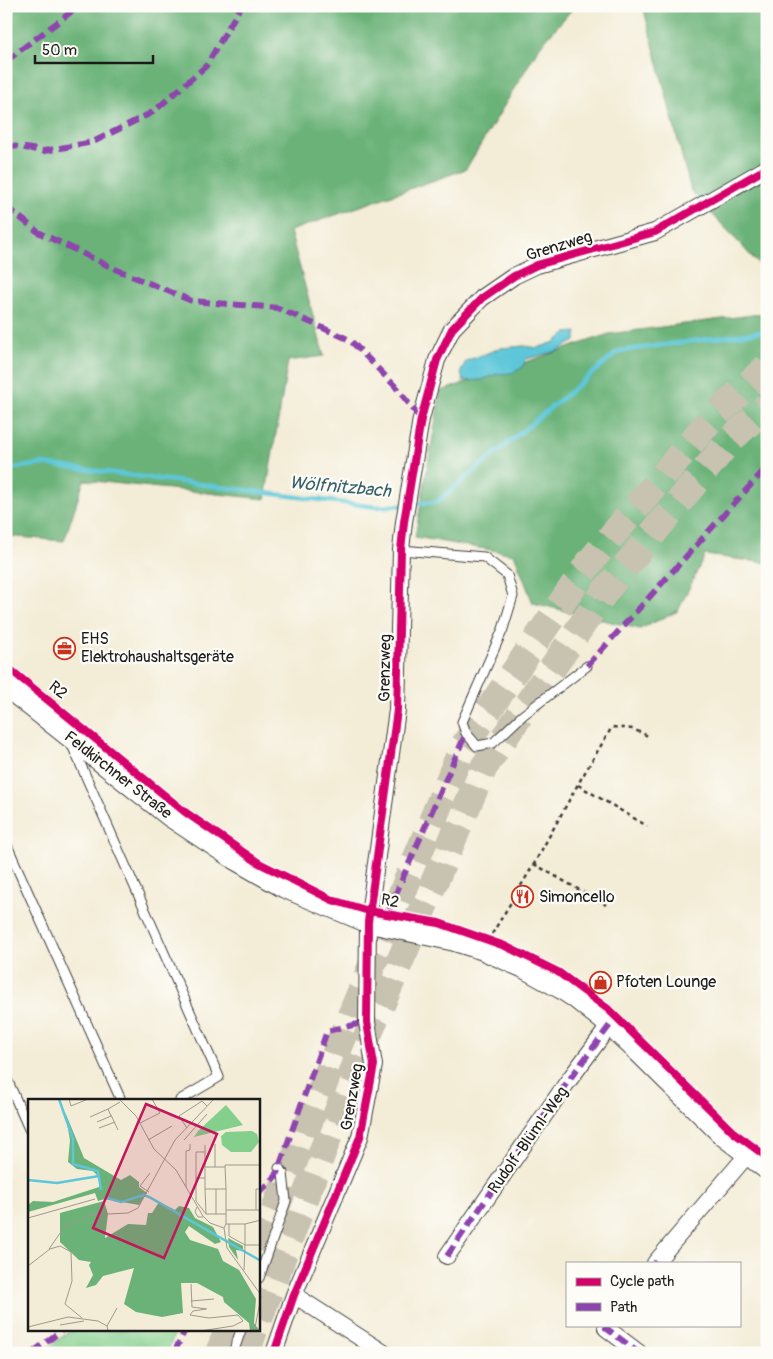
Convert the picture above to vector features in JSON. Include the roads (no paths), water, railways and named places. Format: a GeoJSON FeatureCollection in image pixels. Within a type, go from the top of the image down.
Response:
{"type":"FeatureCollection","features":[{"type":"Feature","properties":{"kind":"street","name":"Grenzweg"},"geometry":{"type":"LineString","coordinates":[[274,1353],[294,1295],[360,1137],[374,1064],[367,1022],[368,922],[398,710],[401,550],[404,522],[421,420],[436,360],[452,329],[482,298],[514,276],[537,265],[655,232],[767,168]]}},
{"type":"Feature","properties":{"kind":"street","name":"Feldkirchner Straße"},"geometry":{"type":"LineString","coordinates":[[6,686],[170,816],[235,859],[284,887],[368,922],[453,940],[490,953],[523,967],[561,988],[610,1024],[724,1136],[767,1169]]}},
{"type":"Feature","properties":{"kind":"street","name":"Rudolf-Blüml-Weg"},"geometry":{"type":"LineString","coordinates":[[447,1256],[566,1084],[610,1024]]}},
{"type":"Feature","properties":{"kind":"street"},"geometry":{"type":"LineString","coordinates":[[656,1262],[748,1154]]}},
{"type":"Feature","properties":{"kind":"street"},"geometry":{"type":"LineString","coordinates":[[294,1295],[384,1353]]}},
{"type":"Feature","properties":{"kind":"street"},"geometry":{"type":"LineString","coordinates":[[607,1326],[606,1328],[639,1353]]}},
{"type":"Feature","properties":{"kind":"lane"},"geometry":{"type":"LineString","coordinates":[[401,550],[484,557],[507,575],[513,596],[503,629],[462,722],[466,733],[478,746],[493,742],[523,715],[587,666]]}},
{"type":"Feature","properties":{"kind":"lane"},"geometry":{"type":"LineString","coordinates":[[68,735],[219,1077],[182,1099]]}},
{"type":"Feature","properties":{"kind":"lane"},"geometry":{"type":"LineString","coordinates":[[6,844],[10,863],[121,1099]]}},
{"type":"Feature","properties":{"kind":"lane"},"geometry":{"type":"LineString","coordinates":[[6,1077],[28,1126]]}},
{"type":"Feature","properties":{"kind":"lane"},"geometry":{"type":"LineString","coordinates":[[260,1275],[286,1201],[283,1173],[279,1168]]}},
{"type":"Feature","properties":{"kind":"lane"},"geometry":{"type":"LineString","coordinates":[[233,1353],[240,1332]]}},
{"type":"Feature","properties":{"kind":"water"},"geometry":{"type":"Polygon","coordinates":[[[577,332],[575,341],[557,351],[526,359],[522,368],[512,373],[497,374],[482,380],[463,381],[461,372],[466,361],[501,348],[524,346],[537,348],[555,342],[566,333],[577,332]]]}},
{"type":"Feature","properties":{"kind":"waterway","name":"Wölfnitzbach"},"geometry":{"type":"LineString","coordinates":[[411,504],[437,502],[619,351],[767,331]]}},
{"type":"Feature","properties":{"kind":"waterway","name":"Wölfnitzbach"},"geometry":{"type":"LineString","coordinates":[[6,469],[43,464],[376,507],[404,505]]}},
{"type":"Feature","properties":{"kind":"tunnel"},"geometry":{"type":"LineString","coordinates":[[260,1248],[340,1042],[463,747],[589,563],[710,420],[767,367]]}},
{"type":"Feature","properties":{"kind":"tunnel"},"geometry":{"type":"LineString","coordinates":[[260,1315],[359,1056],[484,767],[606,590],[730,440],[767,406]]}},
{"type":"Feature","properties":{"kind":"tunnel"},"geometry":{"type":"LineString","coordinates":[[219,1353],[227,1332]]}},
{"type":"Feature","properties":{"kind":"tunnel"},"geometry":{"type":"LineString","coordinates":[[246,1353],[253,1332]]}},
{"type":"Feature","properties":{"kind":"place","name":"EHS Elektrohaushaltsgeräte"},"geometry":{"type":"Point","coordinates":[65,648]}},
{"type":"Feature","properties":{"kind":"place","name":"Simoncello"},"geometry":{"type":"Point","coordinates":[523,897]}},
{"type":"Feature","properties":{"kind":"place","name":"Pfoten Lounge"},"geometry":{"type":"Point","coordinates":[600,982]}}]}
